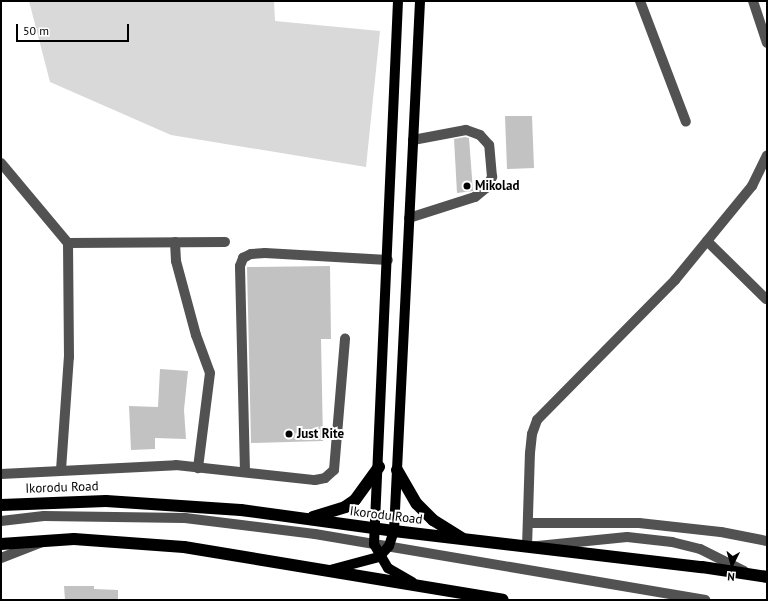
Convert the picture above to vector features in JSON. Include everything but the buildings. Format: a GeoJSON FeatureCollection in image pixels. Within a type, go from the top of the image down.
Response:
{"type":"FeatureCollection","features":[{"type":"Feature","properties":{"kind":"highway"},"geometry":{"type":"LineString","coordinates":[[306,518],[345,507],[355,500],[379,467]]}},
{"type":"Feature","properties":{"kind":"highway"},"geometry":{"type":"LineString","coordinates":[[397,470],[417,504],[433,520],[465,539]]}},
{"type":"Feature","properties":{"kind":"highway","name":"Ikorodu Road"},"geometry":{"type":"LineString","coordinates":[[1,505],[106,501],[241,510],[394,531],[767,577]]}},
{"type":"Feature","properties":{"kind":"highway"},"geometry":{"type":"LineString","coordinates":[[1,544],[74,539],[184,547],[502,600]]}},
{"type":"Feature","properties":{"kind":"main road"},"geometry":{"type":"LineString","coordinates":[[398,1],[379,467],[374,544],[379,557],[388,568],[403,579],[429,588]]}},
{"type":"Feature","properties":{"kind":"main road"},"geometry":{"type":"LineString","coordinates":[[329,571],[379,557],[389,546],[394,531],[420,1]]}},
{"type":"Feature","properties":{"kind":"street"},"geometry":{"type":"LineString","coordinates":[[640,1],[686,122]]}},
{"type":"Feature","properties":{"kind":"street"},"geometry":{"type":"LineString","coordinates":[[753,1],[767,43]]}},
{"type":"Feature","properties":{"kind":"street"},"geometry":{"type":"LineString","coordinates":[[409,218],[475,197],[486,188],[492,177],[489,145],[480,135],[466,130],[413,140]]}},
{"type":"Feature","properties":{"kind":"street"},"geometry":{"type":"LineString","coordinates":[[750,574],[700,549],[672,542],[628,537],[527,547],[531,447],[537,420],[675,280],[752,186],[767,155]]}},
{"type":"Feature","properties":{"kind":"street"},"geometry":{"type":"LineString","coordinates":[[1,163],[68,243],[69,357],[61,470]]}},
{"type":"Feature","properties":{"kind":"street"},"geometry":{"type":"LineString","coordinates":[[707,241],[766,299]]}},
{"type":"Feature","properties":{"kind":"street"},"geometry":{"type":"LineString","coordinates":[[175,242],[176,261],[196,335],[210,373],[198,468]]}},
{"type":"Feature","properties":{"kind":"street"},"geometry":{"type":"LineString","coordinates":[[68,243],[224,242]]}},
{"type":"Feature","properties":{"kind":"street"},"geometry":{"type":"LineString","coordinates":[[245,472],[240,266],[243,258],[251,254],[265,253],[388,260]]}},
{"type":"Feature","properties":{"kind":"street"},"geometry":{"type":"LineString","coordinates":[[1,474],[176,465],[315,480],[325,478],[334,470],[345,338]]}},
{"type":"Feature","properties":{"kind":"street"},"geometry":{"type":"LineString","coordinates":[[1,521],[44,516],[185,518],[389,546],[705,600]]}},
{"type":"Feature","properties":{"kind":"street"},"geometry":{"type":"LineString","coordinates":[[528,523],[639,523],[720,532],[767,541]]}},
{"type":"Feature","properties":{"kind":"street"},"geometry":{"type":"LineString","coordinates":[[1,558],[47,540]]}},
{"type":"Feature","properties":{"kind":"shaded area"},"geometry":{"type":"Polygon","coordinates":[[[29,1],[274,1],[275,21],[380,31],[366,167],[171,135],[50,82],[29,1]]]}},
{"type":"Feature","properties":{"kind":"place","name":"Mikolad"},"geometry":{"type":"Point","coordinates":[467,186]}},
{"type":"Feature","properties":{"kind":"place","name":"Just Rite"},"geometry":{"type":"Point","coordinates":[289,434]}}]}
